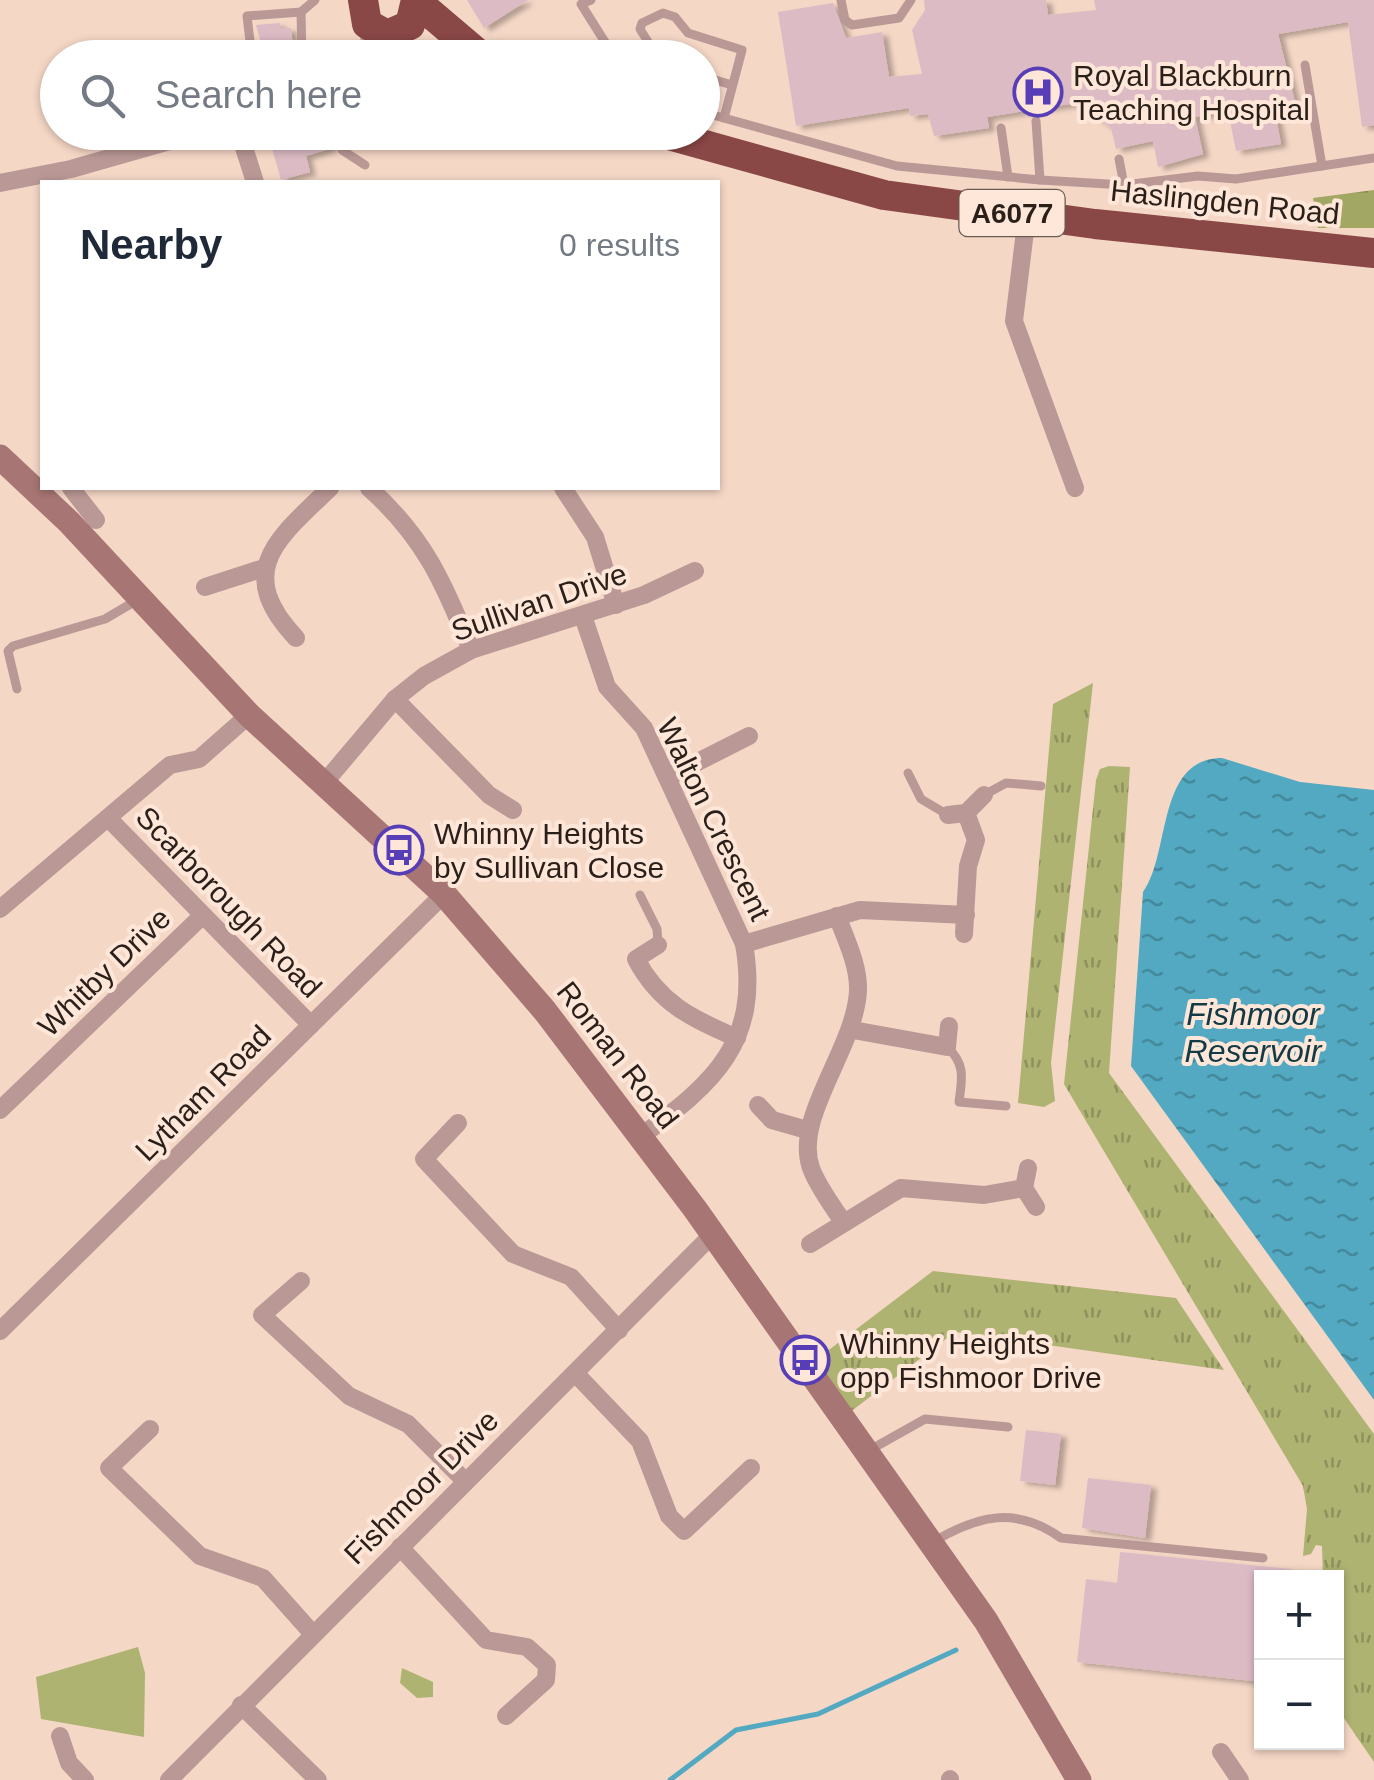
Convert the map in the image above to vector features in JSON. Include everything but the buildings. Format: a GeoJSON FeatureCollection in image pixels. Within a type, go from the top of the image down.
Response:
{"type":"FeatureCollection","features":[{"type":"Feature","properties":{"kind":"highway"},"geometry":{"type":"LineString","coordinates":[[374,28],[415,17],[416,1]]}},
{"type":"Feature","properties":{"kind":"highway"},"geometry":{"type":"LineString","coordinates":[[416,1],[461,40]]}},
{"type":"Feature","properties":{"kind":"highway"},"geometry":{"type":"LineString","coordinates":[[374,28],[428,40]]}},
{"type":"Feature","properties":{"kind":"highway","name":"Haslingden Road"},"geometry":{"type":"LineString","coordinates":[[720,150],[884,196],[1374,253]]}},
{"type":"Feature","properties":{"kind":"street"},"geometry":{"type":"LineString","coordinates":[[0,183],[71,170],[140,150]]}},
{"type":"Feature","properties":{"kind":"street"},"geometry":{"type":"LineString","coordinates":[[245,150],[254,180]]}},
{"type":"Feature","properties":{"kind":"street"},"geometry":{"type":"LineString","coordinates":[[1027,215],[1014,321],[1075,488]]}},
{"type":"Feature","properties":{"kind":"street","name":"Roman Road"},"geometry":{"type":"LineString","coordinates":[[0,457],[141,598],[249,715],[444,894],[545,1010],[641,1136],[986,1621],[1078,1780]]}},
{"type":"Feature","properties":{"kind":"street"},"geometry":{"type":"LineString","coordinates":[[77,490],[96,520]]}},
{"type":"Feature","properties":{"kind":"street"},"geometry":{"type":"LineString","coordinates":[[296,638],[276,617],[265,591],[264,568],[274,543],[328,490]]}},
{"type":"Feature","properties":{"kind":"street"},"geometry":{"type":"LineString","coordinates":[[371,490],[406,521],[442,576],[472,650]]}},
{"type":"Feature","properties":{"kind":"street"},"geometry":{"type":"LineString","coordinates":[[564,490],[595,537],[616,605]]}},
{"type":"Feature","properties":{"kind":"street"},"geometry":{"type":"LineString","coordinates":[[205,587],[264,568]]}},
{"type":"Feature","properties":{"kind":"street","name":"Sullivan Drive"},"geometry":{"type":"LineString","coordinates":[[326,782],[395,699],[472,650],[616,605],[695,570]]}},
{"type":"Feature","properties":{"kind":"street","name":"Walton Crescent"},"geometry":{"type":"LineString","coordinates":[[582,616],[607,687],[644,728],[744,944],[750,1002],[737,1038],[702,1090],[641,1136]]}},
{"type":"Feature","properties":{"kind":"street"},"geometry":{"type":"LineString","coordinates":[[395,699],[489,795],[513,810]]}},
{"type":"Feature","properties":{"kind":"street"},"geometry":{"type":"LineString","coordinates":[[0,908],[170,765],[199,759],[249,715]]}},
{"type":"Feature","properties":{"kind":"street"},"geometry":{"type":"LineString","coordinates":[[668,777],[749,736]]}},
{"type":"Feature","properties":{"kind":"street"},"geometry":{"type":"LineString","coordinates":[[744,944],[877,908],[965,924],[968,866],[976,840],[957,814],[984,795]]}},
{"type":"Feature","properties":{"kind":"street","name":"Scarborough Road"},"geometry":{"type":"LineString","coordinates":[[108,818],[311,1025]]}},
{"type":"Feature","properties":{"kind":"street","name":"Lytham Road"},"geometry":{"type":"LineString","coordinates":[[0,1331],[444,894]]}},
{"type":"Feature","properties":{"kind":"street","name":"Whitby Drive"},"geometry":{"type":"LineString","coordinates":[[0,1110],[202,916]]}},
{"type":"Feature","properties":{"kind":"street"},"geometry":{"type":"LineString","coordinates":[[838,916],[858,986],[853,1030],[807,1130],[814,1175],[843,1222]]}},
{"type":"Feature","properties":{"kind":"street"},"geometry":{"type":"LineString","coordinates":[[658,944],[636,959],[646,979],[678,1011],[737,1038]]}},
{"type":"Feature","properties":{"kind":"street"},"geometry":{"type":"LineString","coordinates":[[853,1030],[947,1047],[949,1026]]}},
{"type":"Feature","properties":{"kind":"street"},"geometry":{"type":"LineString","coordinates":[[758,1104],[772,1120],[807,1130]]}},
{"type":"Feature","properties":{"kind":"street"},"geometry":{"type":"LineString","coordinates":[[458,1123],[424,1159],[513,1254],[571,1277],[619,1330]]}},
{"type":"Feature","properties":{"kind":"street"},"geometry":{"type":"LineString","coordinates":[[1028,1168],[1024,1188],[1036,1207]]}},
{"type":"Feature","properties":{"kind":"street"},"geometry":{"type":"LineString","coordinates":[[810,1244],[901,1188],[984,1195],[1024,1188]]}},
{"type":"Feature","properties":{"kind":"street","name":"Fishmoor Drive"},"geometry":{"type":"LineString","coordinates":[[169,1780],[712,1235]]}},
{"type":"Feature","properties":{"kind":"street"},"geometry":{"type":"LineString","coordinates":[[300,1281],[262,1315],[349,1396],[408,1424],[465,1481]]}},
{"type":"Feature","properties":{"kind":"street"},"geometry":{"type":"LineString","coordinates":[[576,1374],[640,1441],[669,1516],[684,1531],[751,1468]]}},
{"type":"Feature","properties":{"kind":"street"},"geometry":{"type":"LineString","coordinates":[[150,1430],[109,1468],[200,1556],[263,1578],[312,1633]]}},
{"type":"Feature","properties":{"kind":"street"},"geometry":{"type":"LineString","coordinates":[[400,1547],[486,1640],[528,1647],[547,1665],[546,1680],[506,1716]]}},
{"type":"Feature","properties":{"kind":"street"},"geometry":{"type":"LineString","coordinates":[[241,1705],[318,1780]]}},
{"type":"Feature","properties":{"kind":"street"},"geometry":{"type":"LineString","coordinates":[[60,1736],[68,1762],[85,1780]]}},
{"type":"Feature","properties":{"kind":"street"},"geometry":{"type":"LineString","coordinates":[[1221,1752],[1240,1780]]}},
{"type":"Feature","properties":{"kind":"lane"},"geometry":{"type":"LineString","coordinates":[[248,40],[246,16],[301,12],[314,0]]}},
{"type":"Feature","properties":{"kind":"lane"},"geometry":{"type":"LineString","coordinates":[[841,0],[845,20],[852,25],[899,18],[910,0]]}},
{"type":"Feature","properties":{"kind":"lane"},"geometry":{"type":"LineString","coordinates":[[583,1],[605,40]]}},
{"type":"Feature","properties":{"kind":"lane"},"geometry":{"type":"LineString","coordinates":[[301,12],[302,40]]}},
{"type":"Feature","properties":{"kind":"lane"},"geometry":{"type":"LineString","coordinates":[[647,40],[640,28],[650,18],[670,12],[688,33],[710,40]]}},
{"type":"Feature","properties":{"kind":"lane"},"geometry":{"type":"LineString","coordinates":[[720,43],[742,50],[724,118]]}},
{"type":"Feature","properties":{"kind":"lane"},"geometry":{"type":"LineString","coordinates":[[1305,65],[1322,166]]}},
{"type":"Feature","properties":{"kind":"lane"},"geometry":{"type":"LineString","coordinates":[[720,82],[732,86]]}},
{"type":"Feature","properties":{"kind":"lane"},"geometry":{"type":"LineString","coordinates":[[720,117],[897,166],[1040,180],[1124,185],[1198,176],[1236,179],[1374,158]]}},
{"type":"Feature","properties":{"kind":"lane"},"geometry":{"type":"LineString","coordinates":[[1036,121],[1040,180]]}},
{"type":"Feature","properties":{"kind":"lane"},"geometry":{"type":"LineString","coordinates":[[1001,128],[1008,177]]}},
{"type":"Feature","properties":{"kind":"lane"},"geometry":{"type":"LineString","coordinates":[[342,150],[364,165]]}},
{"type":"Feature","properties":{"kind":"lane"},"geometry":{"type":"LineString","coordinates":[[1119,158],[1124,185]]}},
{"type":"Feature","properties":{"kind":"lane"},"geometry":{"type":"LineString","coordinates":[[17,689],[8,651],[13,646],[105,619],[141,598]]}},
{"type":"Feature","properties":{"kind":"lane"},"geometry":{"type":"LineString","coordinates":[[908,773],[921,799],[957,814]]}},
{"type":"Feature","properties":{"kind":"lane"},"geometry":{"type":"LineString","coordinates":[[984,795],[999,784],[1041,786]]}},
{"type":"Feature","properties":{"kind":"lane"},"geometry":{"type":"LineString","coordinates":[[640,894],[658,929],[658,944]]}},
{"type":"Feature","properties":{"kind":"lane"},"geometry":{"type":"LineString","coordinates":[[947,1047],[958,1057],[963,1070],[959,1102],[1006,1106]]}},
{"type":"Feature","properties":{"kind":"lane"},"geometry":{"type":"LineString","coordinates":[[866,1452],[925,1420],[1008,1427]]}},
{"type":"Feature","properties":{"kind":"lane"},"geometry":{"type":"LineString","coordinates":[[930,1544],[973,1518],[1036,1521],[1060,1538],[1262,1558]]}},
{"type":"Feature","properties":{"kind":"green space"},"geometry":{"type":"Polygon","coordinates":[[[1374,190],[1374,228],[1318,228],[1313,198],[1374,190]]]}},
{"type":"Feature","properties":{"kind":"green space"},"geometry":{"type":"Polygon","coordinates":[[[1093,683],[1051,1063],[1055,1101],[1044,1107],[1018,1103],[1053,704],[1093,683]]]}},
{"type":"Feature","properties":{"kind":"green space"},"geometry":{"type":"Polygon","coordinates":[[[1130,767],[1109,1073],[1374,1434],[1374,1762],[1344,1718],[1344,1570],[1323,1570],[1322,1546],[1316,1545],[1311,1554],[1303,1556],[1307,1509],[1303,1486],[1064,1084],[1100,769],[1130,767]]]}},
{"type":"Feature","properties":{"kind":"green space"},"geometry":{"type":"Polygon","coordinates":[[[933,1271],[1176,1298],[1224,1370],[955,1332],[845,1416],[809,1365],[933,1271]]]}},
{"type":"Feature","properties":{"kind":"green space"},"geometry":{"type":"Polygon","coordinates":[[[138,1647],[145,1673],[144,1737],[41,1719],[36,1677],[138,1647]]]}},
{"type":"Feature","properties":{"kind":"green space"},"geometry":{"type":"Polygon","coordinates":[[[402,1668],[433,1682],[433,1697],[417,1698],[400,1683],[402,1668]]]}},
{"type":"Feature","properties":{"kind":"water","name":"Fishmoor Reservoir"},"geometry":{"type":"Polygon","coordinates":[[[1222,758],[1300,782],[1374,790],[1374,1400],[1131,1066],[1143,892],[1152,875],[1175,790],[1201,762],[1222,758]]]}},
{"type":"Feature","properties":{"kind":"waterway"},"geometry":{"type":"LineString","coordinates":[[670,1780],[736,1730],[818,1714],[956,1650]]}},
{"type":"Feature","properties":{"kind":"place","name":"Royal Blackburn Teaching Hospital"},"geometry":{"type":"Point","coordinates":[1038,92]}},
{"type":"Feature","properties":{"kind":"place","name":"Whinny Heights by Sullivan Close"},"geometry":{"type":"Point","coordinates":[399,850]}},
{"type":"Feature","properties":{"kind":"place","name":"Whinny Heights opp Fishmoor Drive"},"geometry":{"type":"Point","coordinates":[805,1360]}}]}
